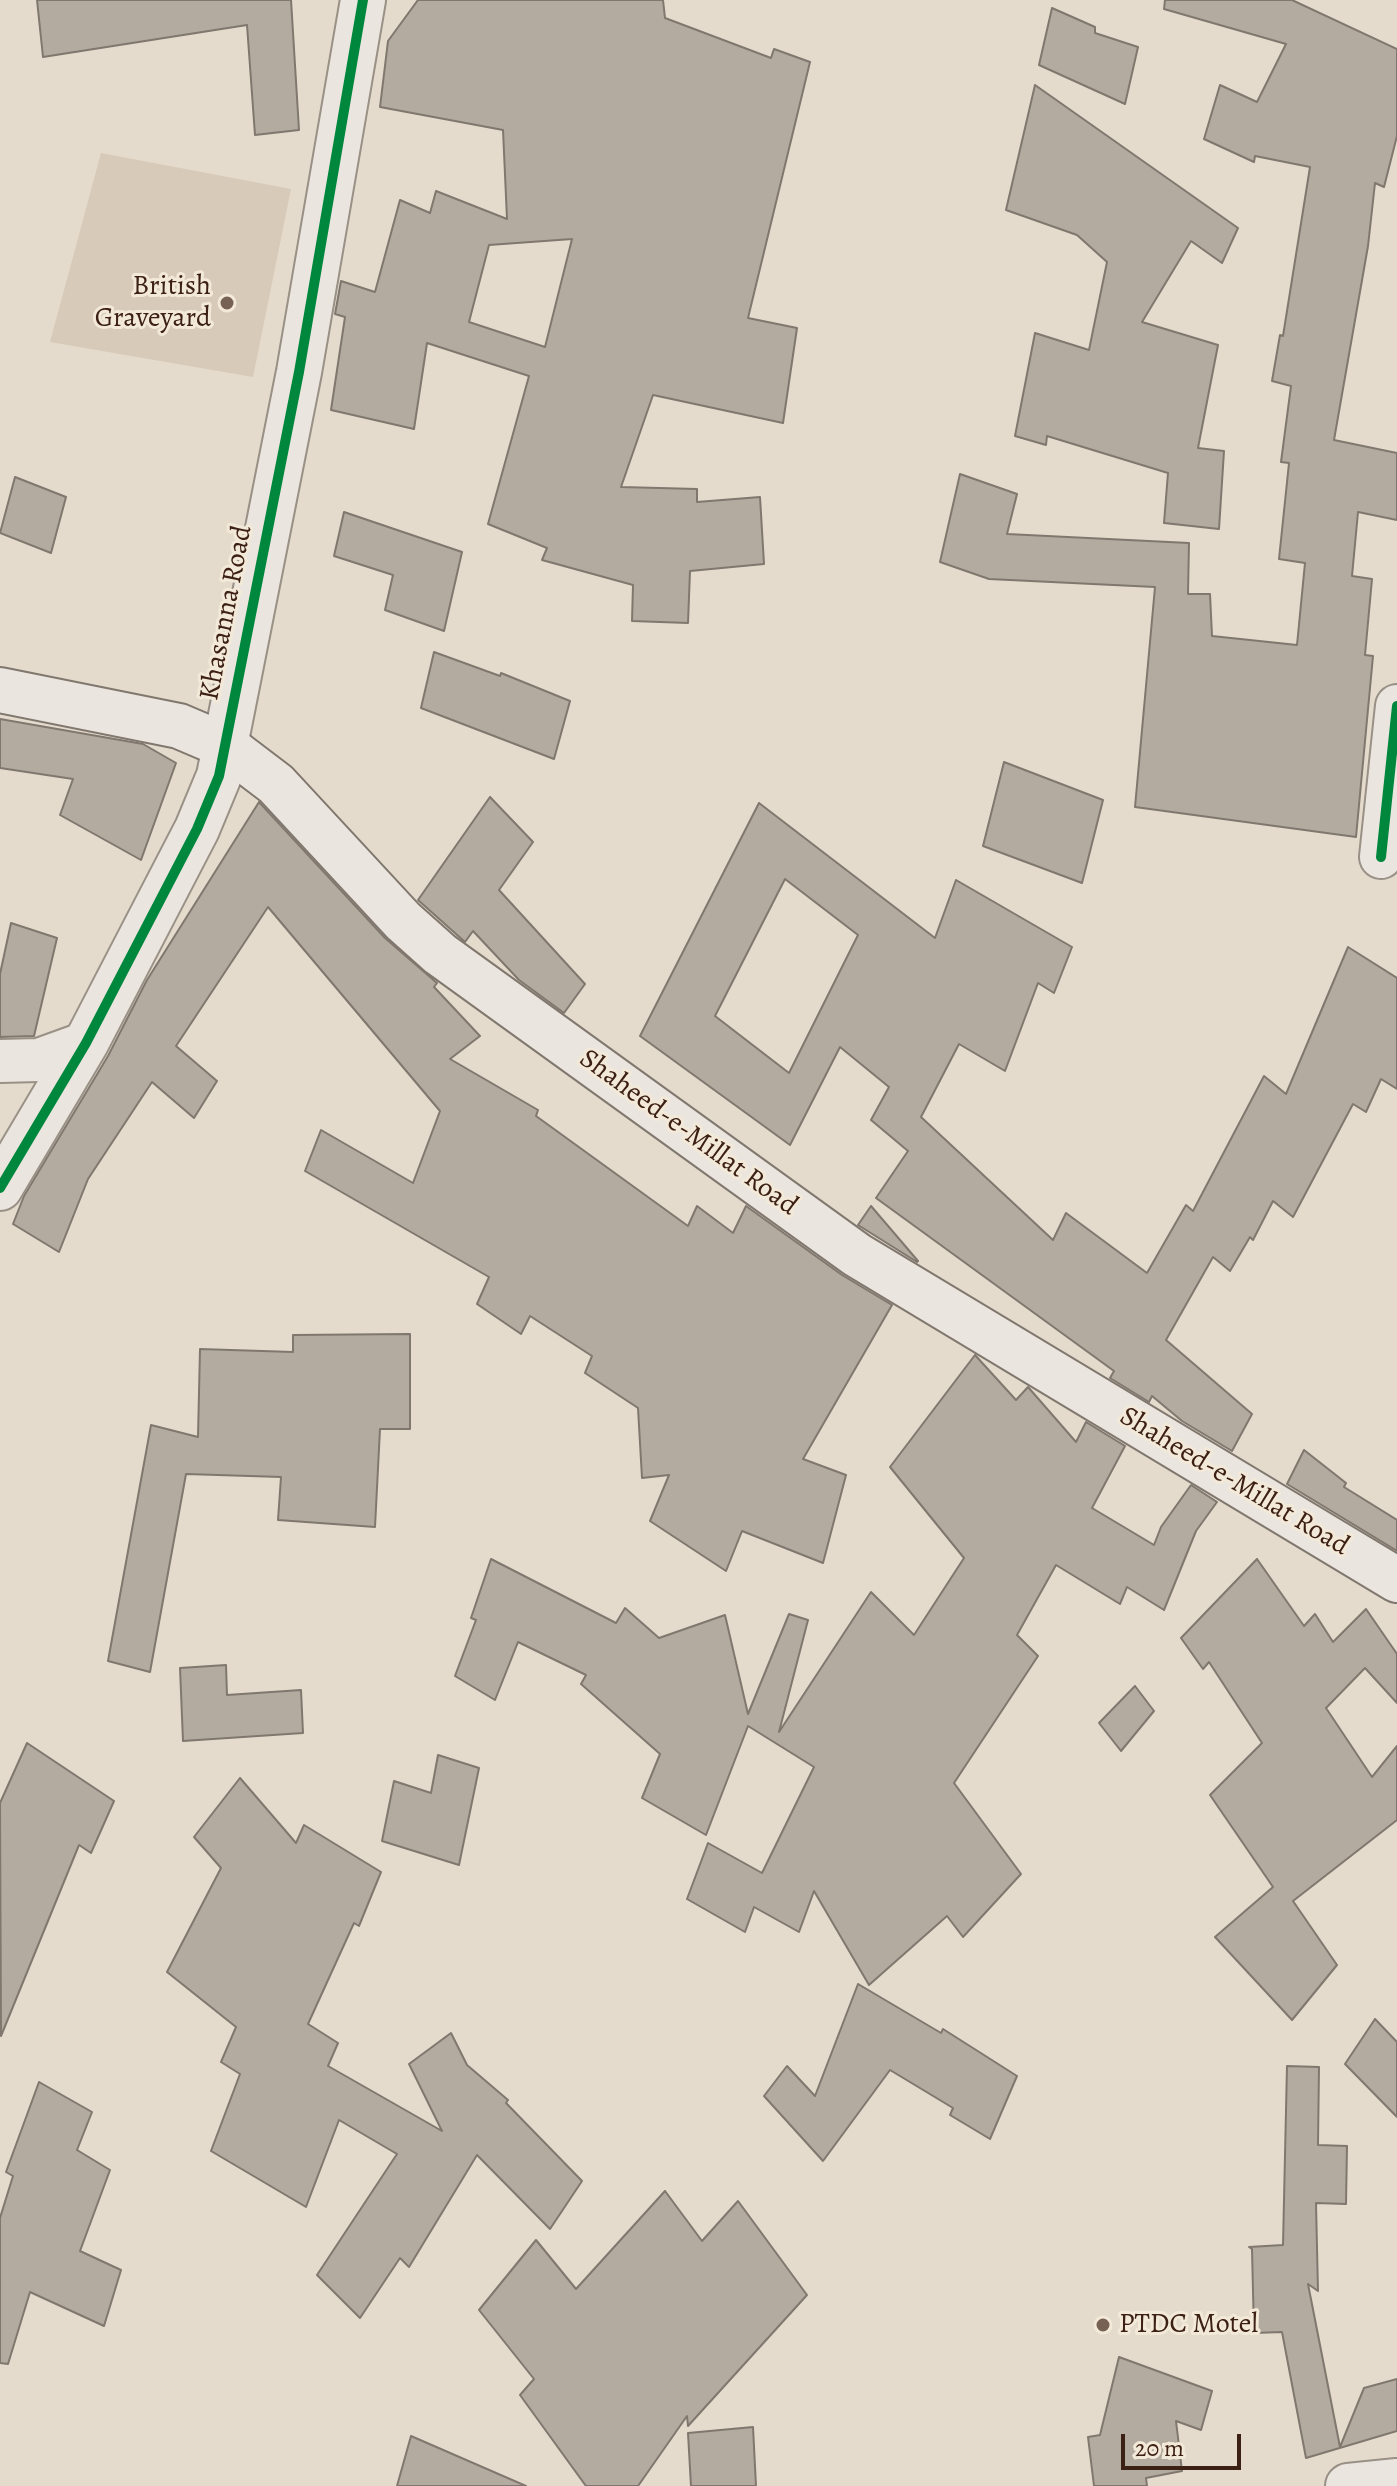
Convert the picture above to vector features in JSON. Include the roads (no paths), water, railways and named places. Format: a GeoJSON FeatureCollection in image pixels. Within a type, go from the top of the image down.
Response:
{"type":"FeatureCollection","features":[{"type":"Feature","properties":{"kind":"main road","name":"Khasanna Road"},"geometry":{"type":"LineString","coordinates":[[0,1188],[86,1043],[197,829],[219,776],[299,372],[363,0]]}},
{"type":"Feature","properties":{"kind":"main road","name":"Shaheed-e-Millat Road"},"geometry":{"type":"LineString","coordinates":[[0,690],[179,726],[226,746],[276,784],[403,921],[440,954],[857,1255],[1397,1580]]}},
{"type":"Feature","properties":{"kind":"main road"},"geometry":{"type":"LineString","coordinates":[[1348,2486],[1397,2481]]}},
{"type":"Feature","properties":{"kind":"street"},"geometry":{"type":"LineString","coordinates":[[1381,857],[1397,706]]}},
{"type":"Feature","properties":{"kind":"street"},"geometry":{"type":"LineString","coordinates":[[0,1061],[39,1060],[86,1043]]}},
{"type":"Feature","properties":{"kind":"place","name":"British Graveyard"},"geometry":{"type":"Point","coordinates":[227,303]}},
{"type":"Feature","properties":{"kind":"place","name":"PTDC Motel"},"geometry":{"type":"Point","coordinates":[1103,2325]}}]}
